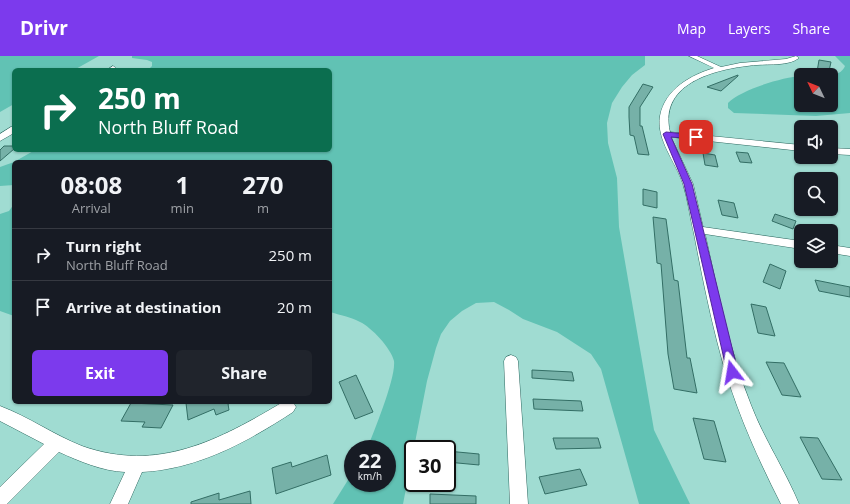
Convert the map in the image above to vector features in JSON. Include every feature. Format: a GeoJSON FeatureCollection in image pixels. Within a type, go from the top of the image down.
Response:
{"type":"FeatureCollection","features":[{"type":"Feature","properties":{"kind":"street"},"geometry":{"type":"LineString","coordinates":[[692,56],[721,69]]}},
{"type":"Feature","properties":{"kind":"street"},"geometry":{"type":"LineString","coordinates":[[790,504],[759,444],[738,392],[721,328],[686,177],[666,134],[664,113],[672,96],[680,87],[708,72],[752,64],[787,61],[796,58]]}},
{"type":"Feature","properties":{"kind":"street"},"geometry":{"type":"LineString","coordinates":[[0,138],[12,130]]}},
{"type":"Feature","properties":{"kind":"street"},"geometry":{"type":"LineString","coordinates":[[666,134],[794,147]]}},
{"type":"Feature","properties":{"kind":"street"},"geometry":{"type":"LineString","coordinates":[[838,151],[850,152]]}},
{"type":"Feature","properties":{"kind":"street"},"geometry":{"type":"LineString","coordinates":[[699,230],[794,243]]}},
{"type":"Feature","properties":{"kind":"street"},"geometry":{"type":"LineString","coordinates":[[838,250],[850,252]]}},
{"type":"Feature","properties":{"kind":"street"},"geometry":{"type":"LineString","coordinates":[[511,361],[519,504]]}},
{"type":"Feature","properties":{"kind":"street"},"geometry":{"type":"LineString","coordinates":[[0,413],[57,442],[92,457],[109,462],[137,464],[165,461],[210,450],[254,428],[288,407]]}},
{"type":"Feature","properties":{"kind":"street"},"geometry":{"type":"LineString","coordinates":[[0,499],[57,442]]}},
{"type":"Feature","properties":{"kind":"street"},"geometry":{"type":"LineString","coordinates":[[120,504],[137,464]]}},
{"type":"Feature","properties":{"kind":"green space"},"geometry":{"type":"Polygon","coordinates":[[[0,56],[99,56],[78,68],[12,68],[12,105],[0,112],[0,56]]]}},
{"type":"Feature","properties":{"kind":"green space"},"geometry":{"type":"Polygon","coordinates":[[[132,56],[645,56],[645,65],[632,75],[612,103],[607,123],[608,143],[617,178],[619,227],[654,430],[690,504],[639,504],[601,369],[591,354],[557,332],[523,319],[494,302],[476,303],[462,311],[450,321],[441,334],[427,381],[415,440],[404,440],[404,492],[405,492],[403,504],[333,504],[344,486],[344,492],[396,492],[396,440],[370,440],[392,379],[394,361],[389,350],[380,338],[370,328],[353,319],[332,313],[332,160],[18,160],[32,152],[332,152],[332,68],[150,68],[152,66],[152,62],[132,58],[132,56]]]}},
{"type":"Feature","properties":{"kind":"green space"},"geometry":{"type":"Polygon","coordinates":[[[835,56],[850,56],[850,113],[816,116],[734,113],[728,108],[728,103],[742,93],[762,85],[794,77],[794,112],[838,112],[838,73],[843,70],[845,66],[835,56]]]}},
{"type":"Feature","properties":{"kind":"green space"},"geometry":{"type":"Polygon","coordinates":[[[12,163],[12,185],[0,186],[0,167],[12,163]]]}},
{"type":"Feature","properties":{"kind":"green space"},"geometry":{"type":"Polygon","coordinates":[[[12,207],[12,315],[0,311],[0,214],[9,211],[12,207]]]}},
{"type":"Feature","properties":{"kind":"building"},"geometry":{"type":"Polygon","coordinates":[[[819,60],[831,62],[830,68],[818,68],[819,60]]]}},
{"type":"Feature","properties":{"kind":"building"},"geometry":{"type":"Polygon","coordinates":[[[738,75],[721,91],[707,87],[738,75]]]}},
{"type":"Feature","properties":{"kind":"building"},"geometry":{"type":"Polygon","coordinates":[[[643,84],[653,87],[640,107],[640,126],[642,126],[649,155],[638,154],[634,136],[630,135],[629,107],[643,84]]]}},
{"type":"Feature","properties":{"kind":"building"},"geometry":{"type":"Polygon","coordinates":[[[4,146],[12,146],[12,151],[0,161],[0,150],[4,146]]]}},
{"type":"Feature","properties":{"kind":"building"},"geometry":{"type":"Polygon","coordinates":[[[736,152],[748,153],[752,163],[740,162],[736,152]]]}},
{"type":"Feature","properties":{"kind":"building"},"geometry":{"type":"Polygon","coordinates":[[[703,153],[715,155],[718,167],[705,165],[703,153]]]}},
{"type":"Feature","properties":{"kind":"building"},"geometry":{"type":"Polygon","coordinates":[[[643,189],[657,192],[657,208],[643,205],[643,189]]]}},
{"type":"Feature","properties":{"kind":"building"},"geometry":{"type":"Polygon","coordinates":[[[718,200],[734,203],[738,218],[722,215],[718,200]]]}},
{"type":"Feature","properties":{"kind":"building"},"geometry":{"type":"Polygon","coordinates":[[[775,214],[796,221],[793,229],[772,221],[775,214]]]}},
{"type":"Feature","properties":{"kind":"building"},"geometry":{"type":"Polygon","coordinates":[[[653,217],[666,219],[674,280],[678,281],[687,358],[690,358],[697,393],[674,389],[668,354],[661,264],[657,263],[653,217]]]}},
{"type":"Feature","properties":{"kind":"building"},"geometry":{"type":"Polygon","coordinates":[[[770,264],[786,271],[780,289],[763,282],[770,264]]]}},
{"type":"Feature","properties":{"kind":"building"},"geometry":{"type":"Polygon","coordinates":[[[815,280],[850,287],[850,297],[819,291],[815,280]]]}},
{"type":"Feature","properties":{"kind":"building"},"geometry":{"type":"Polygon","coordinates":[[[751,304],[766,307],[775,336],[758,333],[751,304]]]}},
{"type":"Feature","properties":{"kind":"building"},"geometry":{"type":"Polygon","coordinates":[[[766,362],[784,363],[801,397],[782,395],[766,362]]]}},
{"type":"Feature","properties":{"kind":"building"},"geometry":{"type":"Polygon","coordinates":[[[532,370],[572,372],[574,381],[532,378],[532,370]]]}},
{"type":"Feature","properties":{"kind":"building"},"geometry":{"type":"Polygon","coordinates":[[[356,375],[373,412],[355,419],[339,382],[356,375]]]}},
{"type":"Feature","properties":{"kind":"building"},"geometry":{"type":"Polygon","coordinates":[[[533,399],[581,401],[583,411],[534,409],[533,399]]]}},
{"type":"Feature","properties":{"kind":"building"},"geometry":{"type":"Polygon","coordinates":[[[130,404],[173,405],[161,428],[142,427],[145,422],[121,421],[130,404]]]}},
{"type":"Feature","properties":{"kind":"building"},"geometry":{"type":"Polygon","coordinates":[[[186,404],[228,404],[229,410],[216,415],[214,409],[188,420],[186,404]]]}},
{"type":"Feature","properties":{"kind":"building"},"geometry":{"type":"Polygon","coordinates":[[[693,418],[714,421],[726,462],[704,459],[693,418]]]}},
{"type":"Feature","properties":{"kind":"building"},"geometry":{"type":"Polygon","coordinates":[[[800,437],[818,438],[842,480],[822,479],[800,437]]]}},
{"type":"Feature","properties":{"kind":"building"},"geometry":{"type":"Polygon","coordinates":[[[553,438],[598,438],[601,448],[556,449],[553,438]]]}},
{"type":"Feature","properties":{"kind":"building"},"geometry":{"type":"Polygon","coordinates":[[[456,452],[479,454],[479,465],[456,463],[456,452]]]}},
{"type":"Feature","properties":{"kind":"building"},"geometry":{"type":"Polygon","coordinates":[[[327,455],[331,475],[276,494],[272,468],[291,462],[292,467],[327,455]]]}},
{"type":"Feature","properties":{"kind":"building"},"geometry":{"type":"Polygon","coordinates":[[[580,469],[587,485],[545,494],[539,477],[580,469]]]}},
{"type":"Feature","properties":{"kind":"building"},"geometry":{"type":"Polygon","coordinates":[[[250,491],[251,504],[191,504],[191,502],[219,493],[219,500],[250,491]]]}},
{"type":"Feature","properties":{"kind":"building"},"geometry":{"type":"Polygon","coordinates":[[[430,494],[476,496],[476,504],[430,504],[430,494]]]}},
{"type":"Feature","properties":{"kind":"route"},"geometry":{"type":"LineString","coordinates":[[696,137],[666,134],[668,142],[683,170],[688,184],[732,372]]}}]}
